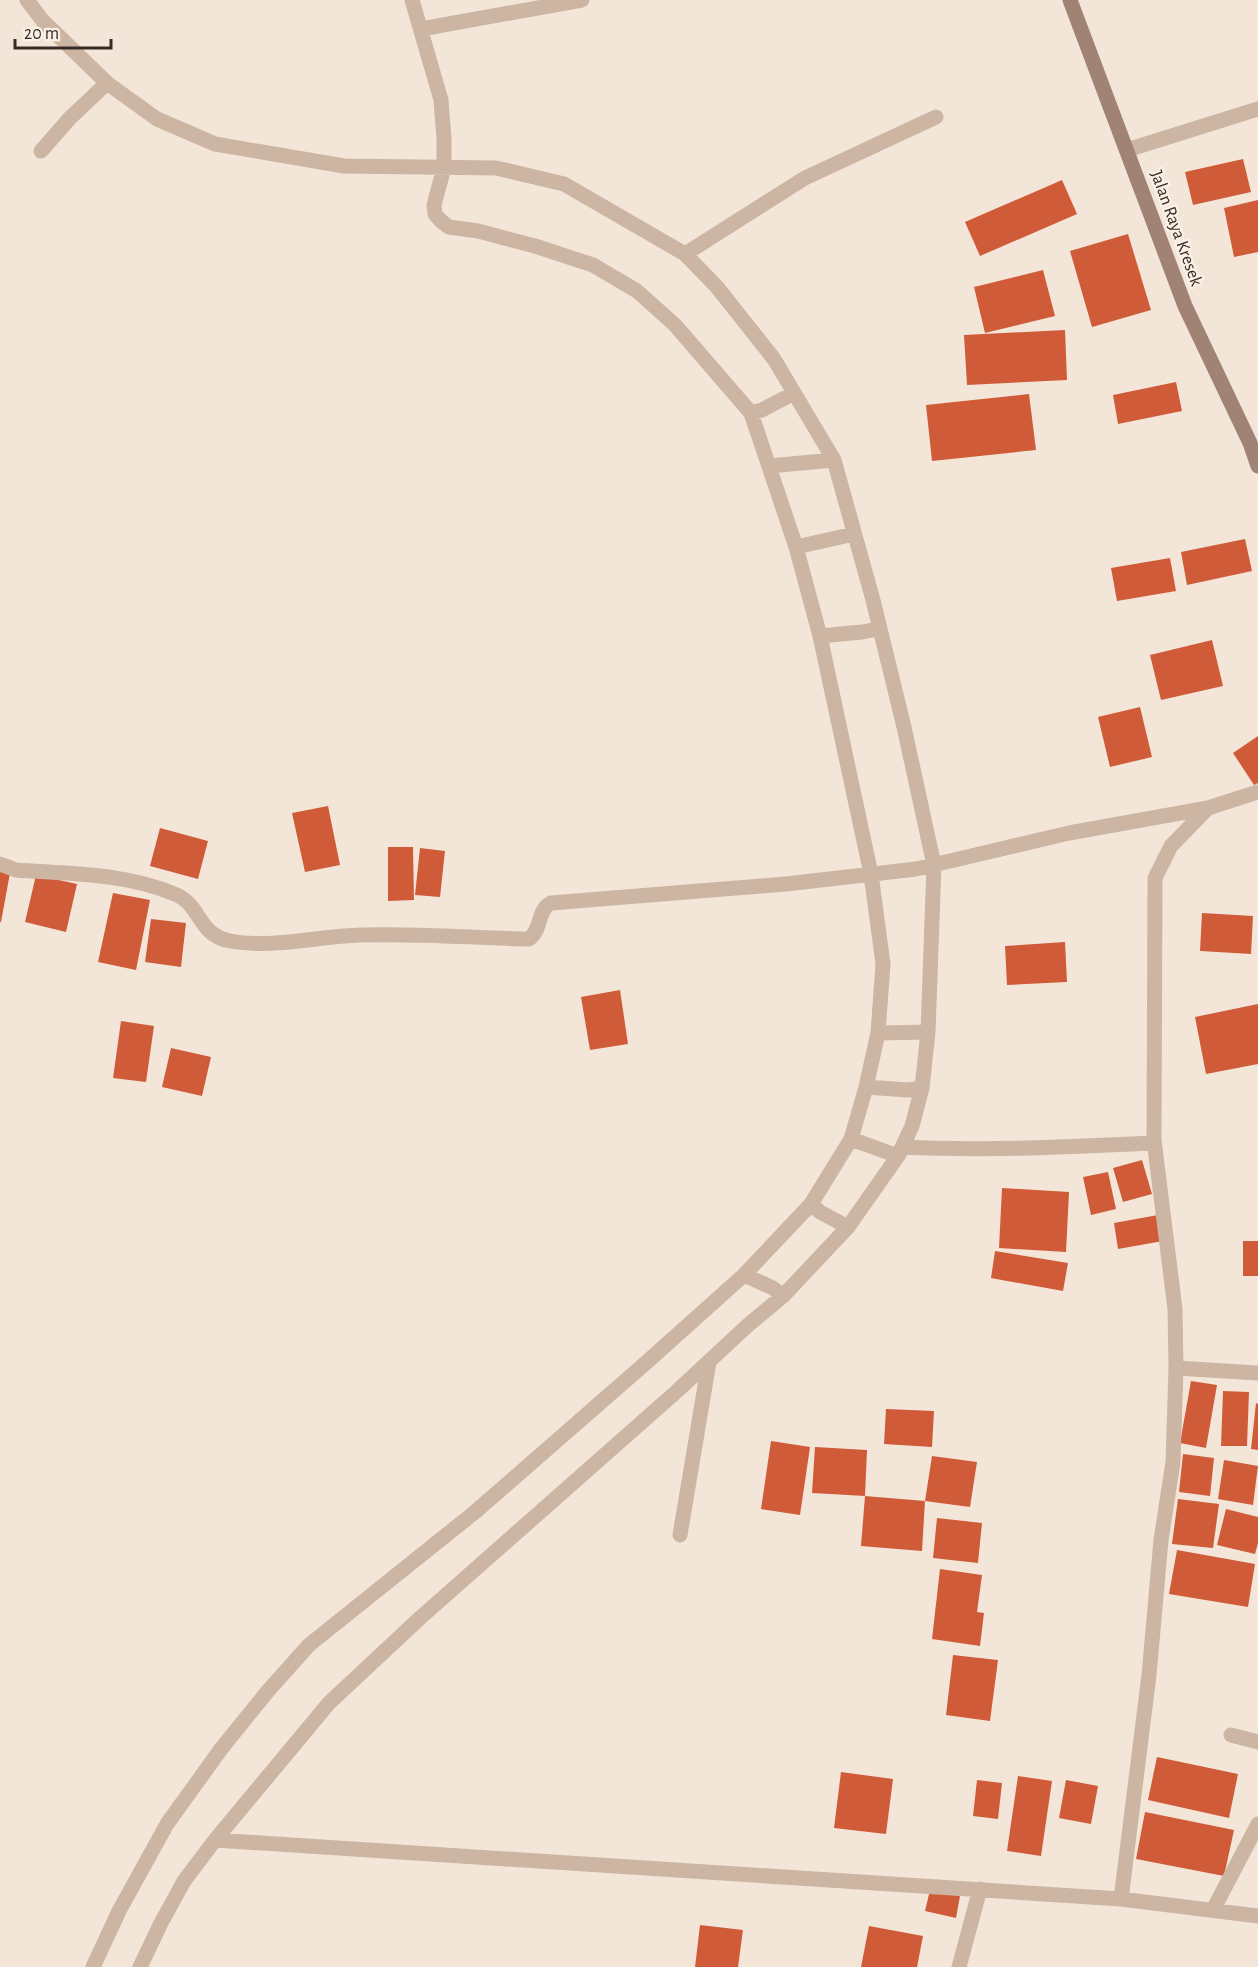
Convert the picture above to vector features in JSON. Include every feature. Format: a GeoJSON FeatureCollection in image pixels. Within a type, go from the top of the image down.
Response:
{"type":"FeatureCollection","features":[{"type":"Feature","properties":{"kind":"main road","name":"Jalan Raya Kresek"},"geometry":{"type":"LineString","coordinates":[[1070,0],[1185,306],[1250,443],[1258,466]]}},
{"type":"Feature","properties":{"kind":"street"},"geometry":{"type":"LineString","coordinates":[[27,0],[102,87],[157,119],[215,144],[344,166],[495,168],[564,184],[685,254],[717,287],[774,359],[794,393],[826,461],[848,536],[873,600],[934,865],[922,1032],[912,1126],[844,1225],[709,1362],[420,1618],[329,1703],[215,1840],[184,1881],[140,1967]]}},
{"type":"Feature","properties":{"kind":"street"},"geometry":{"type":"LineString","coordinates":[[93,1967],[119,1911],[168,1824],[221,1749],[309,1645],[476,1512],[751,1277],[816,1208],[855,1141],[871,1088],[883,1033],[883,964],[875,873],[827,636],[803,545],[757,411],[675,325],[637,291],[592,265],[512,240],[478,231],[449,227],[440,220],[435,214],[434,205],[444,168],[441,100],[412,0]]}},
{"type":"Feature","properties":{"kind":"street"},"geometry":{"type":"LineString","coordinates":[[421,28],[582,0]]}},
{"type":"Feature","properties":{"kind":"street"},"geometry":{"type":"LineString","coordinates":[[41,151],[102,87]]}},
{"type":"Feature","properties":{"kind":"street"},"geometry":{"type":"LineString","coordinates":[[1127,150],[1258,109]]}},
{"type":"Feature","properties":{"kind":"street"},"geometry":{"type":"LineString","coordinates":[[685,254],[805,178],[936,117]]}},
{"type":"Feature","properties":{"kind":"street"},"geometry":{"type":"LineString","coordinates":[[757,411],[794,393]]}},
{"type":"Feature","properties":{"kind":"street"},"geometry":{"type":"LineString","coordinates":[[774,466],[826,461]]}},
{"type":"Feature","properties":{"kind":"street"},"geometry":{"type":"LineString","coordinates":[[803,545],[848,536]]}},
{"type":"Feature","properties":{"kind":"street"},"geometry":{"type":"LineString","coordinates":[[827,636],[878,629]]}},
{"type":"Feature","properties":{"kind":"street"},"geometry":{"type":"LineString","coordinates":[[0,864],[16,870],[127,879],[179,896],[191,906],[206,929],[228,941],[271,943],[361,935],[529,939],[537,932],[542,912],[551,903],[786,884],[916,869],[1069,833],[1208,808],[1258,792]]}},
{"type":"Feature","properties":{"kind":"street"},"geometry":{"type":"LineString","coordinates":[[1121,1899],[1149,1675],[1161,1540],[1173,1462],[1175,1309],[1154,1143],[1155,878],[1171,846],[1208,808]]}},
{"type":"Feature","properties":{"kind":"street"},"geometry":{"type":"LineString","coordinates":[[883,1033],[922,1032]]}},
{"type":"Feature","properties":{"kind":"street"},"geometry":{"type":"LineString","coordinates":[[871,1088],[915,1089]]}},
{"type":"Feature","properties":{"kind":"street"},"geometry":{"type":"LineString","coordinates":[[855,1141],[896,1152],[1154,1143]]}},
{"type":"Feature","properties":{"kind":"street"},"geometry":{"type":"LineString","coordinates":[[816,1208],[844,1225]]}},
{"type":"Feature","properties":{"kind":"street"},"geometry":{"type":"LineString","coordinates":[[751,1277],[778,1292]]}},
{"type":"Feature","properties":{"kind":"street"},"geometry":{"type":"LineString","coordinates":[[680,1535],[709,1362]]}},
{"type":"Feature","properties":{"kind":"street"},"geometry":{"type":"LineString","coordinates":[[1176,1368],[1258,1373]]}},
{"type":"Feature","properties":{"kind":"street"},"geometry":{"type":"LineString","coordinates":[[1231,1735],[1258,1742]]}},
{"type":"Feature","properties":{"kind":"street"},"geometry":{"type":"LineString","coordinates":[[1213,1910],[1258,1824]]}},
{"type":"Feature","properties":{"kind":"street"},"geometry":{"type":"LineString","coordinates":[[215,1840],[1121,1899],[1258,1916]]}},
{"type":"Feature","properties":{"kind":"street"},"geometry":{"type":"LineString","coordinates":[[959,1967],[980,1889]]}},
{"type":"Feature","properties":{"kind":"building"},"geometry":{"type":"Polygon","coordinates":[[[1243,159],[1251,192],[1193,205],[1185,172],[1243,159]]]}},
{"type":"Feature","properties":{"kind":"building"},"geometry":{"type":"Polygon","coordinates":[[[1062,180],[1077,214],[980,256],[965,222],[1062,180]]]}},
{"type":"Feature","properties":{"kind":"building"},"geometry":{"type":"Polygon","coordinates":[[[1258,200],[1258,252],[1234,257],[1224,208],[1258,200]]]}},
{"type":"Feature","properties":{"kind":"building"},"geometry":{"type":"Polygon","coordinates":[[[1128,234],[1151,310],[1092,327],[1070,251],[1128,234]]]}},
{"type":"Feature","properties":{"kind":"building"},"geometry":{"type":"Polygon","coordinates":[[[1043,270],[1055,316],[985,333],[974,287],[1043,270]]]}},
{"type":"Feature","properties":{"kind":"building"},"geometry":{"type":"Polygon","coordinates":[[[1065,330],[1067,380],[967,385],[964,335],[1065,330]]]}},
{"type":"Feature","properties":{"kind":"building"},"geometry":{"type":"Polygon","coordinates":[[[1176,382],[1182,411],[1118,424],[1113,395],[1176,382]]]}},
{"type":"Feature","properties":{"kind":"building"},"geometry":{"type":"Polygon","coordinates":[[[1029,394],[1036,450],[932,461],[926,405],[1029,394]]]}},
{"type":"Feature","properties":{"kind":"building"},"geometry":{"type":"Polygon","coordinates":[[[1245,539],[1252,571],[1187,585],[1181,552],[1245,539]]]}},
{"type":"Feature","properties":{"kind":"building"},"geometry":{"type":"Polygon","coordinates":[[[1170,558],[1176,591],[1117,601],[1111,568],[1170,558]]]}},
{"type":"Feature","properties":{"kind":"building"},"geometry":{"type":"Polygon","coordinates":[[[1212,640],[1223,686],[1161,700],[1150,655],[1212,640]]]}},
{"type":"Feature","properties":{"kind":"building"},"geometry":{"type":"Polygon","coordinates":[[[1140,707],[1152,757],[1110,767],[1098,717],[1140,707]]]}},
{"type":"Feature","properties":{"kind":"building"},"geometry":{"type":"Polygon","coordinates":[[[1258,736],[1258,783],[1254,785],[1233,753],[1258,736]]]}},
{"type":"Feature","properties":{"kind":"building"},"geometry":{"type":"Polygon","coordinates":[[[328,806],[340,865],[305,872],[292,813],[328,806]]]}},
{"type":"Feature","properties":{"kind":"building"},"geometry":{"type":"Polygon","coordinates":[[[160,828],[208,841],[198,879],[150,866],[160,828]]]}},
{"type":"Feature","properties":{"kind":"building"},"geometry":{"type":"Polygon","coordinates":[[[388,847],[413,847],[414,900],[388,901],[388,847]]]}},
{"type":"Feature","properties":{"kind":"building"},"geometry":{"type":"Polygon","coordinates":[[[420,848],[445,851],[440,897],[415,895],[420,848]]]}},
{"type":"Feature","properties":{"kind":"building"},"geometry":{"type":"Polygon","coordinates":[[[0,871],[10,873],[1,922],[0,922],[0,871]]]}},
{"type":"Feature","properties":{"kind":"building"},"geometry":{"type":"Polygon","coordinates":[[[36,875],[77,884],[66,932],[25,922],[36,875]]]}},
{"type":"Feature","properties":{"kind":"building"},"geometry":{"type":"Polygon","coordinates":[[[113,893],[150,900],[136,970],[98,962],[113,893]]]}},
{"type":"Feature","properties":{"kind":"building"},"geometry":{"type":"Polygon","coordinates":[[[1202,913],[1253,916],[1251,954],[1200,951],[1202,913]]]}},
{"type":"Feature","properties":{"kind":"building"},"geometry":{"type":"Polygon","coordinates":[[[151,919],[186,923],[181,967],[145,962],[151,919]]]}},
{"type":"Feature","properties":{"kind":"building"},"geometry":{"type":"Polygon","coordinates":[[[1065,942],[1067,982],[1007,985],[1005,946],[1065,942]]]}},
{"type":"Feature","properties":{"kind":"building"},"geometry":{"type":"Polygon","coordinates":[[[620,990],[628,1044],[590,1050],[581,997],[620,990]]]}},
{"type":"Feature","properties":{"kind":"building"},"geometry":{"type":"Polygon","coordinates":[[[1258,1004],[1258,1064],[1206,1074],[1195,1017],[1258,1004]]]}},
{"type":"Feature","properties":{"kind":"building"},"geometry":{"type":"Polygon","coordinates":[[[121,1021],[154,1026],[146,1082],[113,1078],[121,1021]]]}},
{"type":"Feature","properties":{"kind":"building"},"geometry":{"type":"Polygon","coordinates":[[[171,1048],[211,1057],[202,1096],[162,1087],[171,1048]]]}},
{"type":"Feature","properties":{"kind":"building"},"geometry":{"type":"Polygon","coordinates":[[[1142,1160],[1152,1194],[1123,1202],[1113,1168],[1142,1160]]]}},
{"type":"Feature","properties":{"kind":"building"},"geometry":{"type":"Polygon","coordinates":[[[1108,1172],[1116,1209],[1091,1215],[1083,1177],[1108,1172]]]}},
{"type":"Feature","properties":{"kind":"building"},"geometry":{"type":"Polygon","coordinates":[[[1002,1188],[1069,1192],[1066,1252],[999,1248],[1002,1188]]]}},
{"type":"Feature","properties":{"kind":"building"},"geometry":{"type":"Polygon","coordinates":[[[1158,1215],[1163,1241],[1118,1249],[1114,1223],[1158,1215]]]}},
{"type":"Feature","properties":{"kind":"building"},"geometry":{"type":"Polygon","coordinates":[[[1243,1241],[1258,1241],[1258,1276],[1243,1276],[1243,1241]]]}},
{"type":"Feature","properties":{"kind":"building"},"geometry":{"type":"Polygon","coordinates":[[[995,1251],[1068,1263],[1063,1291],[991,1278],[995,1251]]]}},
{"type":"Feature","properties":{"kind":"building"},"geometry":{"type":"Polygon","coordinates":[[[1191,1381],[1217,1385],[1206,1448],[1180,1443],[1191,1381]]]}},
{"type":"Feature","properties":{"kind":"building"},"geometry":{"type":"Polygon","coordinates":[[[1223,1391],[1249,1392],[1247,1446],[1221,1446],[1223,1391]]]}},
{"type":"Feature","properties":{"kind":"building"},"geometry":{"type":"Polygon","coordinates":[[[1256,1403],[1258,1404],[1258,1450],[1251,1449],[1256,1403]]]}},
{"type":"Feature","properties":{"kind":"building"},"geometry":{"type":"Polygon","coordinates":[[[886,1409],[934,1411],[932,1447],[884,1444],[886,1409]]]}},
{"type":"Feature","properties":{"kind":"building"},"geometry":{"type":"Polygon","coordinates":[[[771,1441],[810,1447],[800,1515],[761,1509],[771,1441]]]}},
{"type":"Feature","properties":{"kind":"building"},"geometry":{"type":"Polygon","coordinates":[[[815,1447],[867,1450],[865,1496],[812,1493],[815,1447]]]}},
{"type":"Feature","properties":{"kind":"building"},"geometry":{"type":"Polygon","coordinates":[[[1183,1454],[1214,1458],[1210,1496],[1179,1492],[1183,1454]]]}},
{"type":"Feature","properties":{"kind":"building"},"geometry":{"type":"Polygon","coordinates":[[[932,1456],[977,1462],[970,1507],[925,1501],[932,1456]]]}},
{"type":"Feature","properties":{"kind":"building"},"geometry":{"type":"Polygon","coordinates":[[[1224,1460],[1258,1466],[1253,1505],[1218,1499],[1224,1460]]]}},
{"type":"Feature","properties":{"kind":"building"},"geometry":{"type":"Polygon","coordinates":[[[865,1496],[925,1501],[922,1551],[861,1546],[865,1496]]]}},
{"type":"Feature","properties":{"kind":"building"},"geometry":{"type":"Polygon","coordinates":[[[1178,1499],[1219,1504],[1213,1548],[1172,1544],[1178,1499]]]}},
{"type":"Feature","properties":{"kind":"building"},"geometry":{"type":"Polygon","coordinates":[[[1226,1509],[1258,1517],[1258,1543],[1255,1554],[1217,1545],[1226,1509]]]}},
{"type":"Feature","properties":{"kind":"building"},"geometry":{"type":"Polygon","coordinates":[[[937,1518],[982,1523],[978,1563],[933,1558],[937,1518]]]}},
{"type":"Feature","properties":{"kind":"building"},"geometry":{"type":"Polygon","coordinates":[[[1177,1550],[1255,1564],[1248,1607],[1169,1594],[1177,1550]]]}},
{"type":"Feature","properties":{"kind":"building"},"geometry":{"type":"Polygon","coordinates":[[[940,1569],[982,1575],[977,1612],[984,1613],[980,1646],[932,1639],[940,1569]]]}},
{"type":"Feature","properties":{"kind":"building"},"geometry":{"type":"Polygon","coordinates":[[[953,1655],[998,1660],[990,1721],[946,1715],[953,1655]]]}},
{"type":"Feature","properties":{"kind":"building"},"geometry":{"type":"Polygon","coordinates":[[[1157,1757],[1238,1774],[1229,1818],[1148,1800],[1157,1757]]]}},
{"type":"Feature","properties":{"kind":"building"},"geometry":{"type":"Polygon","coordinates":[[[841,1772],[893,1779],[886,1834],[834,1828],[841,1772]]]}},
{"type":"Feature","properties":{"kind":"building"},"geometry":{"type":"Polygon","coordinates":[[[1018,1776],[1052,1781],[1041,1856],[1007,1851],[1018,1776]]]}},
{"type":"Feature","properties":{"kind":"building"},"geometry":{"type":"Polygon","coordinates":[[[977,1780],[1002,1783],[998,1819],[973,1816],[977,1780]]]}},
{"type":"Feature","properties":{"kind":"building"},"geometry":{"type":"Polygon","coordinates":[[[1066,1780],[1098,1786],[1091,1824],[1059,1818],[1066,1780]]]}},
{"type":"Feature","properties":{"kind":"building"},"geometry":{"type":"Polygon","coordinates":[[[1145,1812],[1234,1830],[1224,1876],[1136,1859],[1145,1812]]]}},
{"type":"Feature","properties":{"kind":"building"},"geometry":{"type":"Polygon","coordinates":[[[930,1890],[960,1896],[956,1918],[925,1911],[930,1890]]]}},
{"type":"Feature","properties":{"kind":"building"},"geometry":{"type":"Polygon","coordinates":[[[700,1925],[743,1930],[738,1967],[695,1967],[700,1925]]]}},
{"type":"Feature","properties":{"kind":"building"},"geometry":{"type":"Polygon","coordinates":[[[869,1926],[923,1936],[917,1967],[861,1967],[869,1926]]]}}]}
